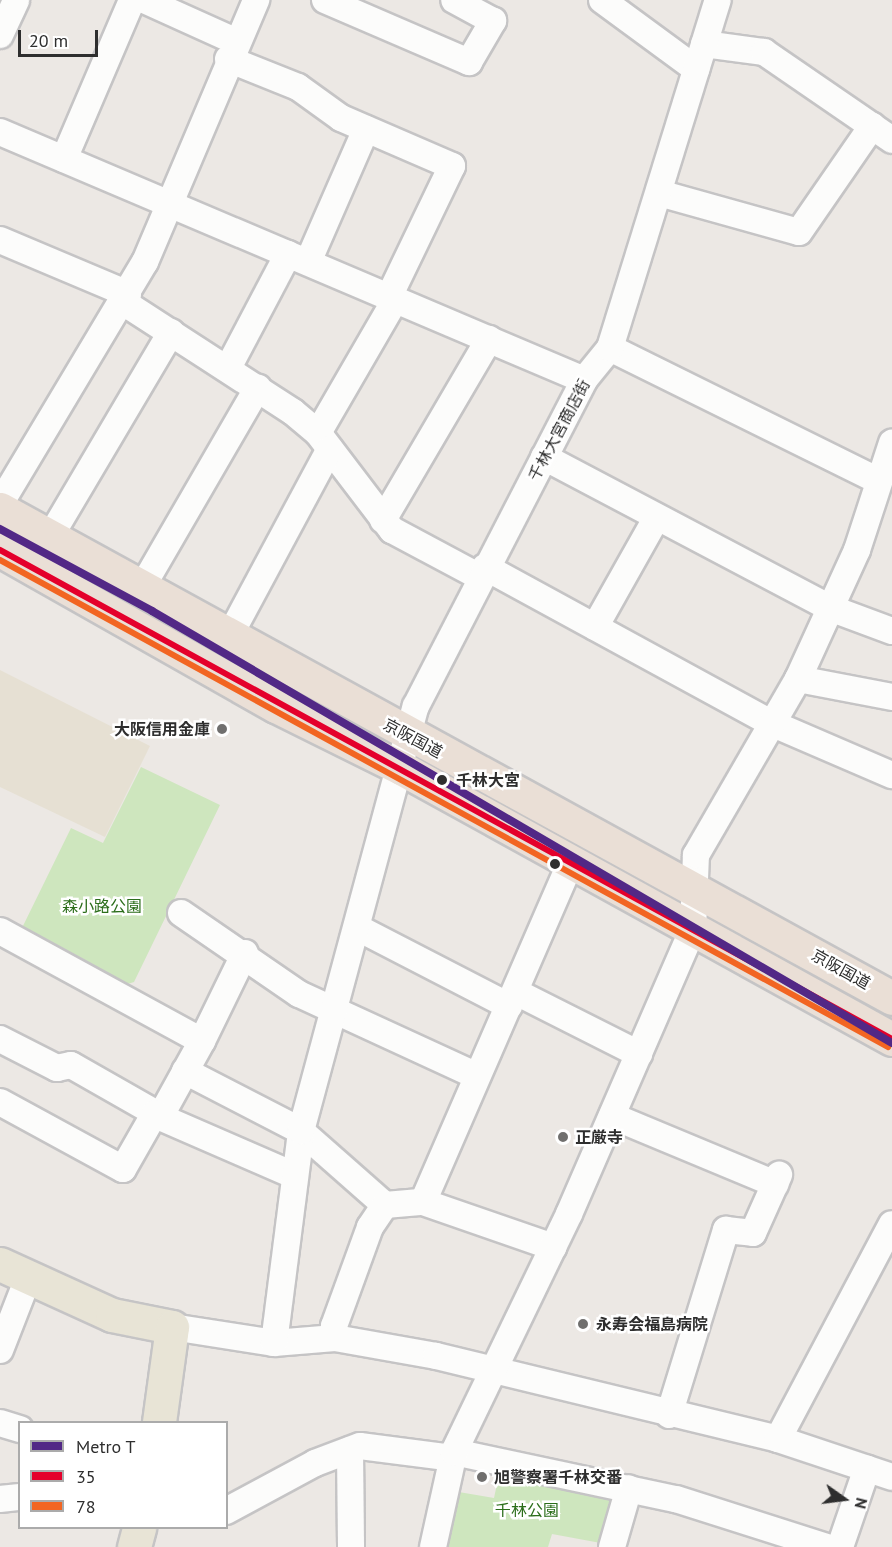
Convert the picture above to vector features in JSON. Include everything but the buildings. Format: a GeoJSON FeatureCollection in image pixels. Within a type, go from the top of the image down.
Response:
{"type":"FeatureCollection","features":[{"type":"Feature","properties":{"kind":"highway","name":"京阪国道"},"geometry":{"type":"LineString","coordinates":[[0,509],[409,737],[699,890],[892,998]]}},
{"type":"Feature","properties":{"kind":"highway","name":"京阪国道"},"geometry":{"type":"LineString","coordinates":[[0,550],[276,706],[401,768],[570,864],[892,1039]]}},
{"type":"Feature","properties":{"kind":"main road"},"geometry":{"type":"LineString","coordinates":[[14,1271],[158,1325],[159,1421]]}},
{"type":"Feature","properties":{"kind":"main road"},"geometry":{"type":"LineString","coordinates":[[134,1547],[138,1529]]}},
{"type":"Feature","properties":{"kind":"street"},"geometry":{"type":"LineString","coordinates":[[0,35],[16,0]]}},
{"type":"Feature","properties":{"kind":"street"},"geometry":{"type":"LineString","coordinates":[[64,159],[132,0]]}},
{"type":"Feature","properties":{"kind":"street"},"geometry":{"type":"LineString","coordinates":[[144,0],[298,87],[366,129],[452,166],[392,298],[229,637]]}},
{"type":"Feature","properties":{"kind":"street"},"geometry":{"type":"LineString","coordinates":[[0,504],[125,298],[172,205],[232,50],[256,0]]}},
{"type":"Feature","properties":{"kind":"street"},"geometry":{"type":"LineString","coordinates":[[325,0],[469,62],[493,21],[454,0]]}},
{"type":"Feature","properties":{"kind":"street"},"geometry":{"type":"LineString","coordinates":[[602,0],[696,69]]}},
{"type":"Feature","properties":{"kind":"street","name":"千林大宮商店街"},"geometry":{"type":"LineString","coordinates":[[274,1343],[291,1174],[333,1011],[358,928],[382,868],[401,768],[416,706],[483,572],[584,380],[610,348],[718,0]]}},
{"type":"Feature","properties":{"kind":"street"},"geometry":{"type":"LineString","coordinates":[[659,193],[799,232],[882,133],[764,52],[704,44]]}},
{"type":"Feature","properties":{"kind":"street"},"geometry":{"type":"LineString","coordinates":[[228,368],[298,258],[366,129]]}},
{"type":"Feature","properties":{"kind":"street"},"geometry":{"type":"LineString","coordinates":[[0,132],[584,380]]}},
{"type":"Feature","properties":{"kind":"street"},"geometry":{"type":"LineString","coordinates":[[0,240],[125,298],[171,332],[258,387],[324,441],[383,520],[418,549],[483,572],[595,627],[771,723],[892,775]]}},
{"type":"Feature","properties":{"kind":"street"},"geometry":{"type":"LineString","coordinates":[[50,537],[171,332]]}},
{"type":"Feature","properties":{"kind":"street"},"geometry":{"type":"LineString","coordinates":[[383,520],[489,339]]}},
{"type":"Feature","properties":{"kind":"street"},"geometry":{"type":"LineString","coordinates":[[433,1547],[453,1455],[489,1372],[553,1247],[693,929],[699,890],[696,855],[798,679],[857,550],[886,464],[610,348]]}},
{"type":"Feature","properties":{"kind":"street"},"geometry":{"type":"LineString","coordinates":[[141,589],[258,387]]}},
{"type":"Feature","properties":{"kind":"street"},"geometry":{"type":"LineString","coordinates":[[544,457],[830,608],[892,631]]}},
{"type":"Feature","properties":{"kind":"street"},"geometry":{"type":"LineString","coordinates":[[595,627],[657,517]]}},
{"type":"Feature","properties":{"kind":"street"},"geometry":{"type":"LineString","coordinates":[[798,679],[892,696]]}},
{"type":"Feature","properties":{"kind":"street"},"geometry":{"type":"LineString","coordinates":[[423,1202],[475,1076],[512,999],[570,864]]}},
{"type":"Feature","properties":{"kind":"street"},"geometry":{"type":"LineString","coordinates":[[181,914],[245,953],[299,994],[475,1076]]}},
{"type":"Feature","properties":{"kind":"street"},"geometry":{"type":"LineString","coordinates":[[358,928],[639,1054]]}},
{"type":"Feature","properties":{"kind":"street"},"geometry":{"type":"LineString","coordinates":[[0,931],[202,1041]]}},
{"type":"Feature","properties":{"kind":"street"},"geometry":{"type":"LineString","coordinates":[[0,1102],[123,1169],[202,1041],[245,953]]}},
{"type":"Feature","properties":{"kind":"street"},"geometry":{"type":"LineString","coordinates":[[0,1039],[57,1068],[71,1065],[158,1115],[291,1174]]}},
{"type":"Feature","properties":{"kind":"street"},"geometry":{"type":"LineString","coordinates":[[185,1071],[301,1131],[385,1205],[423,1202],[553,1247]]}},
{"type":"Feature","properties":{"kind":"street"},"geometry":{"type":"LineString","coordinates":[[612,1116],[777,1180],[753,1233],[726,1230],[669,1415]]}},
{"type":"Feature","properties":{"kind":"street"},"geometry":{"type":"LineString","coordinates":[[331,1339],[370,1227],[385,1205]]}},
{"type":"Feature","properties":{"kind":"street"},"geometry":{"type":"LineString","coordinates":[[778,1439],[892,1224]]}},
{"type":"Feature","properties":{"kind":"street"},"geometry":{"type":"LineString","coordinates":[[0,1350],[14,1271]]}},
{"type":"Feature","properties":{"kind":"street"},"geometry":{"type":"LineString","coordinates":[[158,1325],[274,1343],[331,1339],[489,1372],[778,1439],[892,1477]]}},
{"type":"Feature","properties":{"kind":"street"},"geometry":{"type":"LineString","coordinates":[[0,1423],[18,1428]]}},
{"type":"Feature","properties":{"kind":"street"},"geometry":{"type":"LineString","coordinates":[[228,1510],[360,1446],[453,1455],[629,1488],[826,1547]]}},
{"type":"Feature","properties":{"kind":"street"},"geometry":{"type":"LineString","coordinates":[[350,1450],[351,1547]]}},
{"type":"Feature","properties":{"kind":"street"},"geometry":{"type":"LineString","coordinates":[[840,1547],[867,1468]]}},
{"type":"Feature","properties":{"kind":"street"},"geometry":{"type":"LineString","coordinates":[[612,1547],[629,1488]]}},
{"type":"Feature","properties":{"kind":"street"},"geometry":{"type":"LineString","coordinates":[[0,1499],[18,1497]]}},
{"type":"Feature","properties":{"kind":"shaded area"},"geometry":{"type":"Polygon","coordinates":[[[0,670],[150,746],[105,837],[0,787],[0,670]]]}},
{"type":"Feature","properties":{"kind":"green space","name":"森小路公園"},"geometry":{"type":"Polygon","coordinates":[[[141,767],[220,805],[134,982],[121,986],[20,932],[71,828],[103,843],[141,767]]]}},
{"type":"Feature","properties":{"kind":"green space","name":"千林公園"},"geometry":{"type":"Polygon","coordinates":[[[500,1470],[619,1493],[606,1544],[552,1534],[548,1547],[442,1547],[453,1491],[494,1498],[500,1470]]]}},
{"type":"Feature","properties":{"kind":"metro line","name":"T"},"geometry":{"type":"LineString","coordinates":[[0,529],[152,611],[892,1043]]}},
{"type":"Feature","properties":{"kind":"transit line","name":"35"},"geometry":{"type":"LineString","coordinates":[[0,550],[892,1039]]}},
{"type":"Feature","properties":{"kind":"transit line","name":"78"},"geometry":{"type":"LineString","coordinates":[[0,560],[888,1047]]}},
{"type":"Feature","properties":{"kind":"place","name":"大阪信用金庫"},"geometry":{"type":"Point","coordinates":[222,729]}},
{"type":"Feature","properties":{"kind":"place","name":"千林大宮"},"geometry":{"type":"Point","coordinates":[442,780]}},
{"type":"Feature","properties":{"kind":"place","name":"正厳寺"},"geometry":{"type":"Point","coordinates":[563,1137]}},
{"type":"Feature","properties":{"kind":"place","name":"永寿会福島病院"},"geometry":{"type":"Point","coordinates":[583,1324]}},
{"type":"Feature","properties":{"kind":"place","name":"旭警察署千林交番"},"geometry":{"type":"Point","coordinates":[482,1477]}}]}
